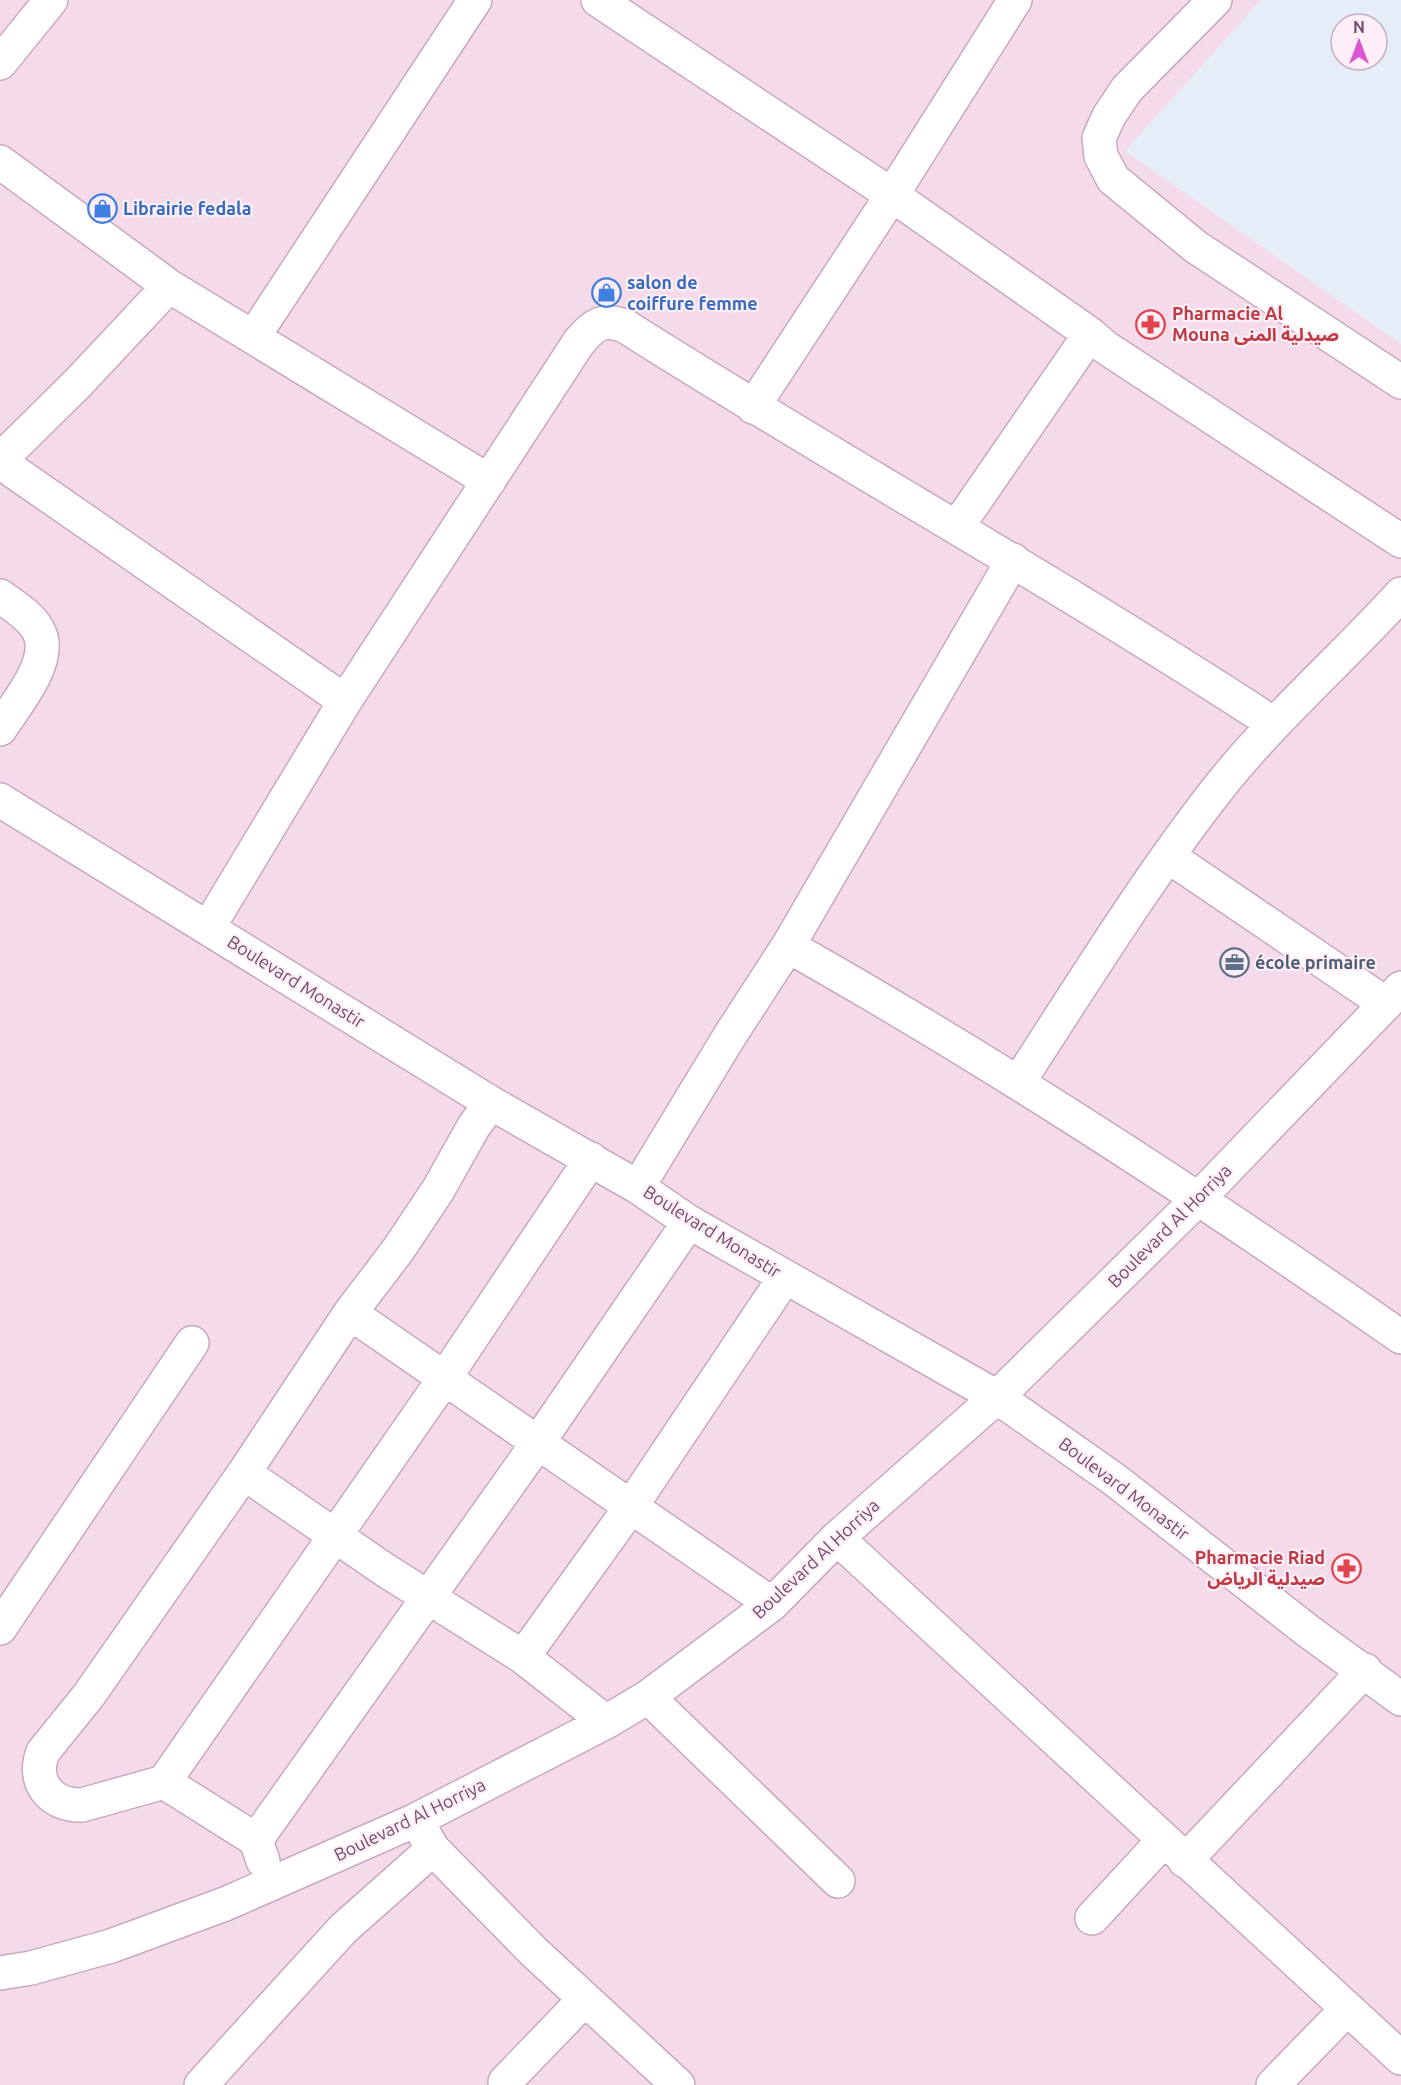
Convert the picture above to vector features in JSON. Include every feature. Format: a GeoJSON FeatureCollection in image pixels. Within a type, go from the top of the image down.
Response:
{"type":"FeatureCollection","features":[{"type":"Feature","properties":{"kind":"street"},"geometry":{"type":"LineString","coordinates":[[0,63],[51,0]]}},
{"type":"Feature","properties":{"kind":"street"},"geometry":{"type":"LineString","coordinates":[[254,336],[475,0]]}},
{"type":"Feature","properties":{"kind":"street"},"geometry":{"type":"LineString","coordinates":[[598,0],[892,195],[1090,334],[1105,347],[1401,541]]}},
{"type":"Feature","properties":{"kind":"street"},"geometry":{"type":"LineString","coordinates":[[753,407],[892,195],[1015,0]]}},
{"type":"Feature","properties":{"kind":"street"},"geometry":{"type":"LineString","coordinates":[[1215,0],[1127,89],[1109,116],[1099,138],[1101,156],[1113,179],[1196,247],[1401,382]]}},
{"type":"Feature","properties":{"kind":"street"},"geometry":{"type":"LineString","coordinates":[[0,162],[169,286],[489,481]]}},
{"type":"Feature","properties":{"kind":"street"},"geometry":{"type":"LineString","coordinates":[[169,286],[78,383],[0,461],[345,701]]}},
{"type":"Feature","properties":{"kind":"street"},"geometry":{"type":"LineString","coordinates":[[208,928],[345,701],[579,342],[598,324],[609,320],[625,326],[753,407],[1013,560],[1274,724]]}},
{"type":"Feature","properties":{"kind":"street"},"geometry":{"type":"LineString","coordinates":[[957,527],[1090,334]]}},
{"type":"Feature","properties":{"kind":"street"},"geometry":{"type":"LineString","coordinates":[[638,1187],[729,1037],[788,946],[1013,560]]}},
{"type":"Feature","properties":{"kind":"street"},"geometry":{"type":"LineString","coordinates":[[1018,1083],[1168,856],[1222,784],[1274,724],[1353,647],[1401,594]]}},
{"type":"Feature","properties":{"kind":"street"},"geometry":{"type":"LineString","coordinates":[[0,596],[38,629],[43,653],[39,667],[0,729]]}},
{"type":"Feature","properties":{"kind":"street","name":"Boulevard Monastir"},"geometry":{"type":"LineString","coordinates":[[0,800],[490,1103],[638,1187],[689,1222],[997,1397],[1115,1480],[1401,1699]]}},
{"type":"Feature","properties":{"kind":"street"},"geometry":{"type":"LineString","coordinates":[[1168,856],[1394,996]]}},
{"type":"Feature","properties":{"kind":"street"},"geometry":{"type":"LineString","coordinates":[[788,946],[1018,1083],[1199,1198],[1401,1337]]}},
{"type":"Feature","properties":{"kind":"street","name":"Boulevard Al Horriya"},"geometry":{"type":"LineString","coordinates":[[0,1973],[31,1968],[111,1946],[225,1904],[416,1820],[606,1722],[648,1697],[772,1604],[837,1538],[997,1397],[1199,1198],[1394,996]]}},
{"type":"Feature","properties":{"kind":"street"},"geometry":{"type":"LineString","coordinates":[[490,1103],[474,1126],[438,1190],[398,1250],[350,1313],[244,1473],[89,1695],[43,1752],[39,1762],[40,1779],[55,1800],[69,1805],[101,1802],[164,1782],[444,1379],[591,1159]]}},
{"type":"Feature","properties":{"kind":"street"},"geometry":{"type":"LineString","coordinates":[[256,1840],[537,1444],[689,1222]]}},
{"type":"Feature","properties":{"kind":"street"},"geometry":{"type":"LineString","coordinates":[[524,1657],[630,1508],[785,1277]]}},
{"type":"Feature","properties":{"kind":"street"},"geometry":{"type":"LineString","coordinates":[[350,1313],[772,1604]]}},
{"type":"Feature","properties":{"kind":"street"},"geometry":{"type":"LineString","coordinates":[[0,1628],[192,1343]]}},
{"type":"Feature","properties":{"kind":"street"},"geometry":{"type":"LineString","coordinates":[[244,1473],[335,1536],[524,1657],[606,1722]]}},
{"type":"Feature","properties":{"kind":"street"},"geometry":{"type":"LineString","coordinates":[[837,1538],[1401,2058]]}},
{"type":"Feature","properties":{"kind":"street"},"geometry":{"type":"LineString","coordinates":[[1092,1918],[1174,1851],[1365,1670]]}},
{"type":"Feature","properties":{"kind":"street"},"geometry":{"type":"LineString","coordinates":[[648,1697],[838,1881]]}},
{"type":"Feature","properties":{"kind":"street"},"geometry":{"type":"LineString","coordinates":[[164,1782],[256,1840],[271,1882]]}},
{"type":"Feature","properties":{"kind":"street"},"geometry":{"type":"LineString","coordinates":[[416,1820],[433,1850],[585,1999],[678,2085]]}},
{"type":"Feature","properties":{"kind":"street"},"geometry":{"type":"LineString","coordinates":[[201,2085],[343,1929],[433,1850]]}},
{"type":"Feature","properties":{"kind":"street"},"geometry":{"type":"LineString","coordinates":[[505,2082],[585,1999]]}},
{"type":"Feature","properties":{"kind":"street"},"geometry":{"type":"LineString","coordinates":[[1273,2085],[1347,2009]]}},
{"type":"Feature","properties":{"kind":"shaded area"},"geometry":{"type":"Polygon","coordinates":[[[0,0],[1401,0],[1401,2085],[0,2085],[0,0]]]}},
{"type":"Feature","properties":{"kind":"shaded area"},"geometry":{"type":"Polygon","coordinates":[[[1261,0],[1401,0],[1401,344],[1125,151],[1261,0]]]}},
{"type":"Feature","properties":{"kind":"place","name":"Librairie fedala"},"geometry":{"type":"Point","coordinates":[102,209]}},
{"type":"Feature","properties":{"kind":"place","name":"salon de coiffure femme"},"geometry":{"type":"Point","coordinates":[606,293]}},
{"type":"Feature","properties":{"kind":"place","name":"Pharmacie Al Mouna صيدلية المنى"},"geometry":{"type":"Point","coordinates":[1151,324]}},
{"type":"Feature","properties":{"kind":"place","name":"école primaire"},"geometry":{"type":"Point","coordinates":[1234,963]}},
{"type":"Feature","properties":{"kind":"place","name":"Pharmacie Riad صيدلية الرياض"},"geometry":{"type":"Point","coordinates":[1346,1568]}}]}
